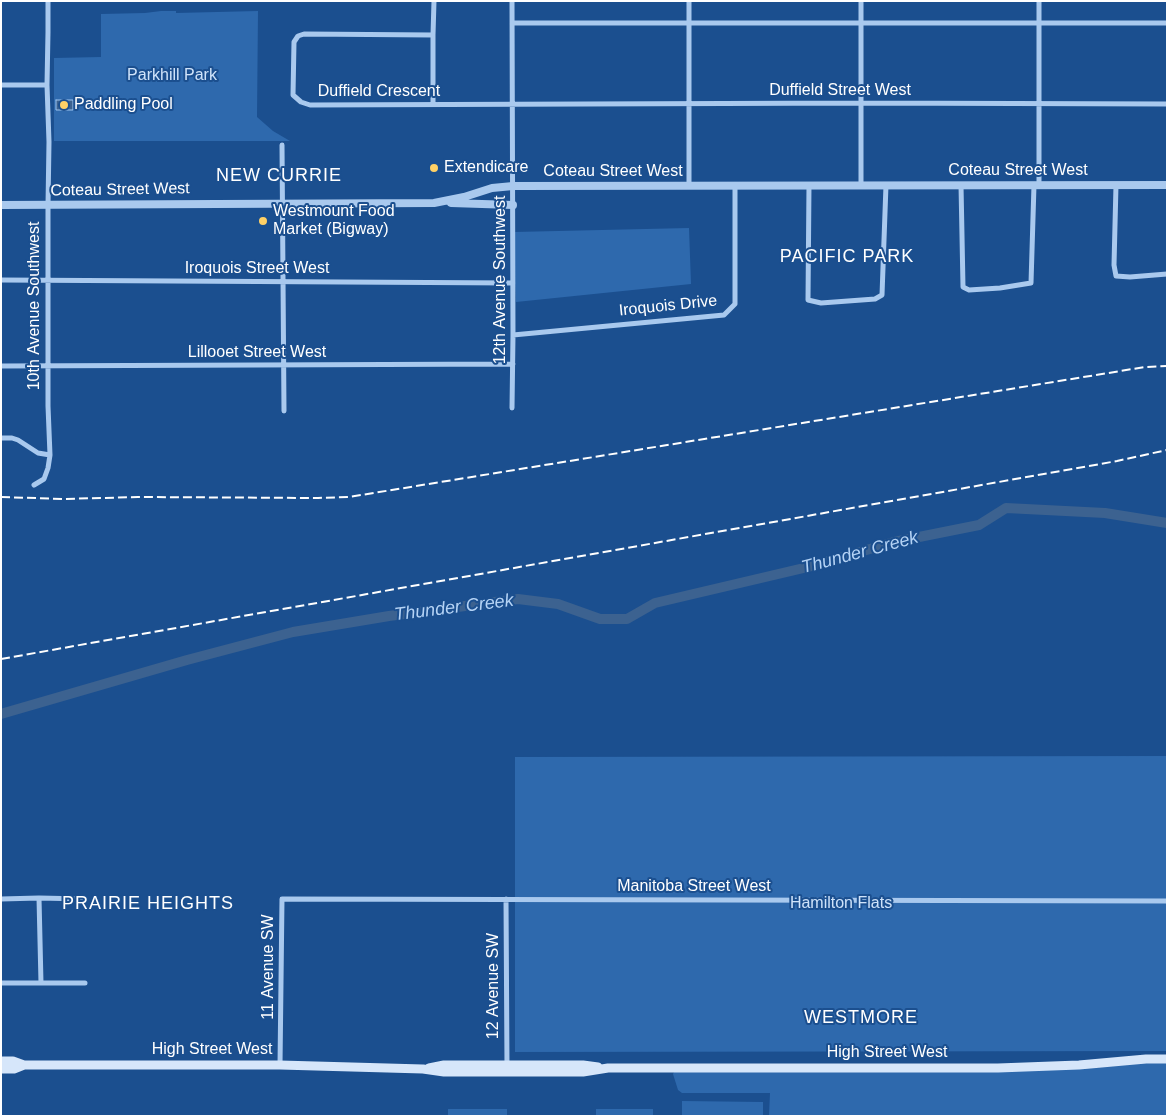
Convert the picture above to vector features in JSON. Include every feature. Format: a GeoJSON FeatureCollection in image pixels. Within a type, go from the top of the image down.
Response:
{"type":"FeatureCollection","features":[{"type":"Feature","properties":{"kind":"main road","name":"High Street West"},"geometry":{"type":"LineString","coordinates":[[1,1069],[14,1069],[24,1065],[280,1065],[423,1069],[444,1065],[507,1069],[583,1065],[608,1068],[998,1068],[1079,1065],[1146,1059],[1167,1060]]}},
{"type":"Feature","properties":{"kind":"main road"},"geometry":{"type":"LineString","coordinates":[[1,1061],[13,1061],[24,1065]]}},
{"type":"Feature","properties":{"kind":"street","name":"10th Avenue Southwest"},"geometry":{"type":"LineString","coordinates":[[34,485],[44,479],[50,455],[47,280],[49,142],[47,86],[48,1]]}},
{"type":"Feature","properties":{"kind":"street"},"geometry":{"type":"LineString","coordinates":[[433,104],[434,1]]}},
{"type":"Feature","properties":{"kind":"street","name":"12th Avenue Southwest"},"geometry":{"type":"LineString","coordinates":[[512,1],[512,408]]}},
{"type":"Feature","properties":{"kind":"street"},"geometry":{"type":"LineString","coordinates":[[689,186],[690,1]]}},
{"type":"Feature","properties":{"kind":"street"},"geometry":{"type":"LineString","coordinates":[[861,1],[861,185]]}},
{"type":"Feature","properties":{"kind":"street"},"geometry":{"type":"LineString","coordinates":[[961,185],[963,286],[969,290],[1031,283],[1039,104],[1039,1]]}},
{"type":"Feature","properties":{"kind":"street"},"geometry":{"type":"LineString","coordinates":[[512,23],[1167,24]]}},
{"type":"Feature","properties":{"kind":"street","name":"Duffield Crescent"},"geometry":{"type":"LineString","coordinates":[[433,35],[304,34],[298,36],[294,42],[293,95],[301,102],[310,105],[513,105]]}},
{"type":"Feature","properties":{"kind":"street"},"geometry":{"type":"LineString","coordinates":[[1,85],[47,86]]}},
{"type":"Feature","properties":{"kind":"street","name":"Duffield Street West"},"geometry":{"type":"LineString","coordinates":[[513,105],[1167,104]]}},
{"type":"Feature","properties":{"kind":"street"},"geometry":{"type":"LineString","coordinates":[[282,145],[284,411]]}},
{"type":"Feature","properties":{"kind":"street"},"geometry":{"type":"LineString","coordinates":[[1116,184],[1114,265],[1116,276],[1130,277],[1167,274]]}},
{"type":"Feature","properties":{"kind":"street","name":"Iroquois Drive"},"geometry":{"type":"LineString","coordinates":[[513,335],[724,315],[735,304],[735,185]]}},
{"type":"Feature","properties":{"kind":"street"},"geometry":{"type":"LineString","coordinates":[[809,185],[808,300],[821,303],[874,299],[882,295],[886,185]]}},
{"type":"Feature","properties":{"kind":"street","name":"Coteau Street West"},"geometry":{"type":"LineString","coordinates":[[1,205],[283,202],[434,203],[464,197],[492,188],[513,186],[1167,185]]}},
{"type":"Feature","properties":{"kind":"street"},"geometry":{"type":"LineString","coordinates":[[434,203],[513,205]]}},
{"type":"Feature","properties":{"kind":"street","name":"Iroquois Street West"},"geometry":{"type":"LineString","coordinates":[[1,280],[513,283]]}},
{"type":"Feature","properties":{"kind":"street","name":"Lillooet Street West"},"geometry":{"type":"LineString","coordinates":[[1,366],[513,364]]}},
{"type":"Feature","properties":{"kind":"street"},"geometry":{"type":"LineString","coordinates":[[1,438],[18,440],[38,453],[50,455]]}},
{"type":"Feature","properties":{"kind":"street"},"geometry":{"type":"LineString","coordinates":[[39,898],[41,983]]}},
{"type":"Feature","properties":{"kind":"street"},"geometry":{"type":"LineString","coordinates":[[1,899],[84,899]]}},
{"type":"Feature","properties":{"kind":"street","name":"Manitoba Street West"},"geometry":{"type":"LineString","coordinates":[[282,899],[1167,901]]}},
{"type":"Feature","properties":{"kind":"street","name":"11 Avenue SW"},"geometry":{"type":"LineString","coordinates":[[280,1065],[282,899]]}},
{"type":"Feature","properties":{"kind":"street","name":"12 Avenue SW"},"geometry":{"type":"LineString","coordinates":[[506,899],[507,1069]]}},
{"type":"Feature","properties":{"kind":"street"},"geometry":{"type":"LineString","coordinates":[[1,983],[85,983]]}},
{"type":"Feature","properties":{"kind":"green space","name":"Parkhill Park"},"geometry":{"type":"Polygon","coordinates":[[[176,11],[176,13],[258,11],[257,117],[273,131],[290,141],[54,141],[54,58],[101,57],[101,14],[176,11]]]}},
{"type":"Feature","properties":{"kind":"green space"},"geometry":{"type":"Polygon","coordinates":[[[689,228],[691,284],[516,302],[514,232],[689,228]]]}},
{"type":"Feature","properties":{"kind":"green space","name":"Hamilton Flats"},"geometry":{"type":"Polygon","coordinates":[[[1167,756],[1167,1051],[515,1052],[515,757],[1167,756]]]}},
{"type":"Feature","properties":{"kind":"green space"},"geometry":{"type":"Polygon","coordinates":[[[1167,1060],[1167,1116],[769,1116],[770,1093],[682,1093],[678,1090],[673,1074],[674,1072],[996,1069],[1167,1060]]]}},
{"type":"Feature","properties":{"kind":"green space"},"geometry":{"type":"Polygon","coordinates":[[[682,1101],[763,1102],[763,1116],[682,1116],[682,1101]]]}},
{"type":"Feature","properties":{"kind":"green space"},"geometry":{"type":"Polygon","coordinates":[[[448,1109],[507,1109],[507,1116],[448,1116],[448,1109]]]}},
{"type":"Feature","properties":{"kind":"green space"},"geometry":{"type":"Polygon","coordinates":[[[596,1109],[653,1109],[653,1116],[596,1116],[596,1109]]]}},
{"type":"Feature","properties":{"kind":"shaded area","name":"Paddling Pool"},"geometry":{"type":"Polygon","coordinates":[[[56,100],[73,100],[73,110],[56,110],[56,100]]]}},
{"type":"Feature","properties":{"kind":"waterway","name":"Thunder Creek"},"geometry":{"type":"LineString","coordinates":[[1,714],[187,660],[293,632],[389,616],[518,599],[558,604],[600,619],[627,619],[655,603],[808,567],[894,542],[979,525],[1006,508],[1105,513],[1167,523]]}},
{"type":"Feature","properties":{"kind":"railway"},"geometry":{"type":"LineString","coordinates":[[1,497],[64,499],[349,497],[1145,367],[1167,366]]}},
{"type":"Feature","properties":{"kind":"railway"},"geometry":{"type":"LineString","coordinates":[[1,659],[1117,461],[1167,450]]}},
{"type":"Feature","properties":{"kind":"place","name":"Paddling Pool"},"geometry":{"type":"Point","coordinates":[64,105]}},
{"type":"Feature","properties":{"kind":"place","name":"Extendicare"},"geometry":{"type":"Point","coordinates":[434,168]}},
{"type":"Feature","properties":{"kind":"place","name":"Westmount Food Market (Bigway)"},"geometry":{"type":"Point","coordinates":[263,221]}},
{"type":"Feature","properties":{"kind":"district","name":"NEW CURRIE"},"geometry":{"type":"Point","coordinates":[279,176]}},
{"type":"Feature","properties":{"kind":"district","name":"PACIFIC PARK"},"geometry":{"type":"Point","coordinates":[847,257]}},
{"type":"Feature","properties":{"kind":"district","name":"PRAIRIE HEIGHTS"},"geometry":{"type":"Point","coordinates":[148,904]}},
{"type":"Feature","properties":{"kind":"district","name":"WESTMORE"},"geometry":{"type":"Point","coordinates":[861,1018]}}]}
